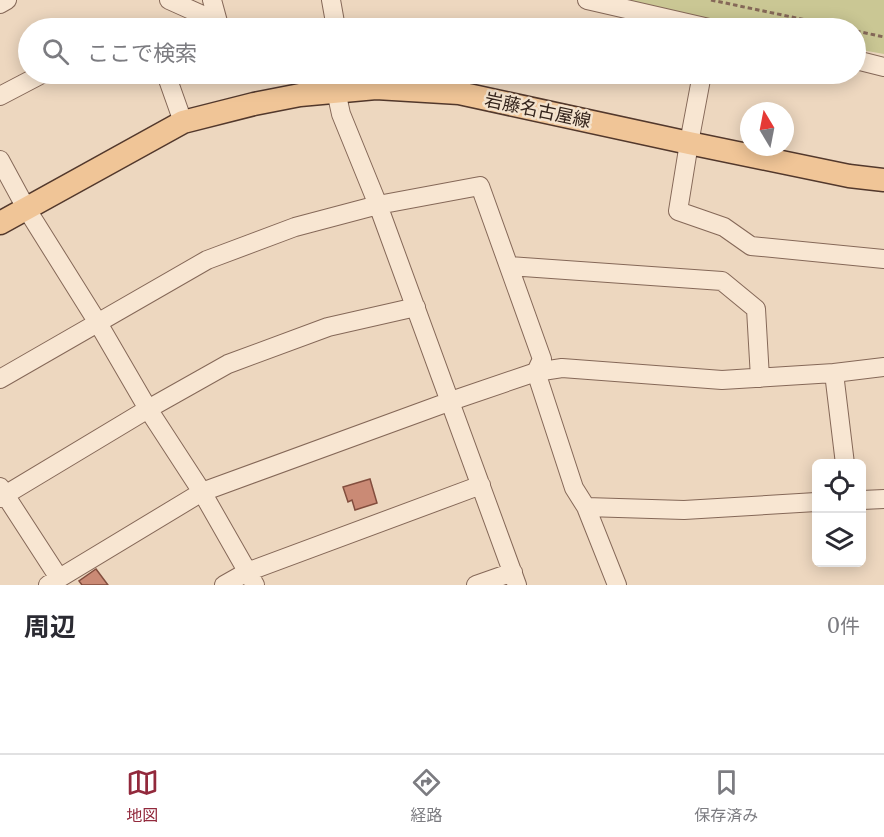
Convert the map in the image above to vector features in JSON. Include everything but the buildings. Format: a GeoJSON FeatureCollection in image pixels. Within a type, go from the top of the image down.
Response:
{"type":"FeatureCollection","features":[{"type":"Feature","properties":{"kind":"main road","name":"岩藤名古屋線"},"geometry":{"type":"LineString","coordinates":[[0,223],[183,122],[300,95],[330,84]]}},
{"type":"Feature","properties":{"kind":"main road","name":"岩藤名古屋線"},"geometry":{"type":"LineString","coordinates":[[349,84],[376,88],[459,93],[849,176],[884,180]]}},
{"type":"Feature","properties":{"kind":"street"},"geometry":{"type":"LineString","coordinates":[[0,4],[7,0]]}},
{"type":"Feature","properties":{"kind":"street"},"geometry":{"type":"LineString","coordinates":[[169,0],[209,18]]}},
{"type":"Feature","properties":{"kind":"street"},"geometry":{"type":"LineString","coordinates":[[212,0],[217,18]]}},
{"type":"Feature","properties":{"kind":"street"},"geometry":{"type":"LineString","coordinates":[[331,0],[334,18]]}},
{"type":"Feature","properties":{"kind":"street"},"geometry":{"type":"LineString","coordinates":[[587,0],[665,18]]}},
{"type":"Feature","properties":{"kind":"street"},"geometry":{"type":"LineString","coordinates":[[866,63],[884,67]]}},
{"type":"Feature","properties":{"kind":"street"},"geometry":{"type":"LineString","coordinates":[[0,96],[23,84]]}},
{"type":"Feature","properties":{"kind":"street"},"geometry":{"type":"LineString","coordinates":[[170,84],[183,122]]}},
{"type":"Feature","properties":{"kind":"street"},"geometry":{"type":"LineString","coordinates":[[336,84],[341,114],[378,205],[515,578],[476,585]]}},
{"type":"Feature","properties":{"kind":"street"},"geometry":{"type":"LineString","coordinates":[[700,84],[688,143],[678,212],[724,227],[751,246],[884,259]]}},
{"type":"Feature","properties":{"kind":"street"},"geometry":{"type":"LineString","coordinates":[[0,160],[26,208],[98,323],[148,409],[202,492],[251,578]]}},
{"type":"Feature","properties":{"kind":"street"},"geometry":{"type":"LineString","coordinates":[[0,378],[207,260],[295,227],[378,205],[480,186],[542,359],[536,372],[574,488],[586,507],[617,585]]}},
{"type":"Feature","properties":{"kind":"street"},"geometry":{"type":"LineString","coordinates":[[509,266],[722,281],[756,309],[760,378]]}},
{"type":"Feature","properties":{"kind":"street"},"geometry":{"type":"LineString","coordinates":[[416,307],[328,327],[228,364],[2,493],[53,582],[202,492],[536,372],[562,368],[722,380],[834,373],[884,366]]}},
{"type":"Feature","properties":{"kind":"street"},"geometry":{"type":"LineString","coordinates":[[834,373],[844,459]]}},
{"type":"Feature","properties":{"kind":"street"},"geometry":{"type":"LineString","coordinates":[[224,585],[251,578],[480,485]]}},
{"type":"Feature","properties":{"kind":"street"},"geometry":{"type":"LineString","coordinates":[[866,500],[884,499]]}},
{"type":"Feature","properties":{"kind":"street"},"geometry":{"type":"LineString","coordinates":[[586,507],[684,510],[812,502]]}},
{"type":"Feature","properties":{"kind":"path"},"geometry":{"type":"LineString","coordinates":[[711,0],[796,18]]}},
{"type":"Feature","properties":{"kind":"path"},"geometry":{"type":"LineString","coordinates":[[866,33],[884,37]]}},
{"type":"Feature","properties":{"kind":"shaded area"},"geometry":{"type":"Polygon","coordinates":[[[613,0],[884,0],[884,54],[866,51],[866,18],[704,18],[613,0]]]}}]}
